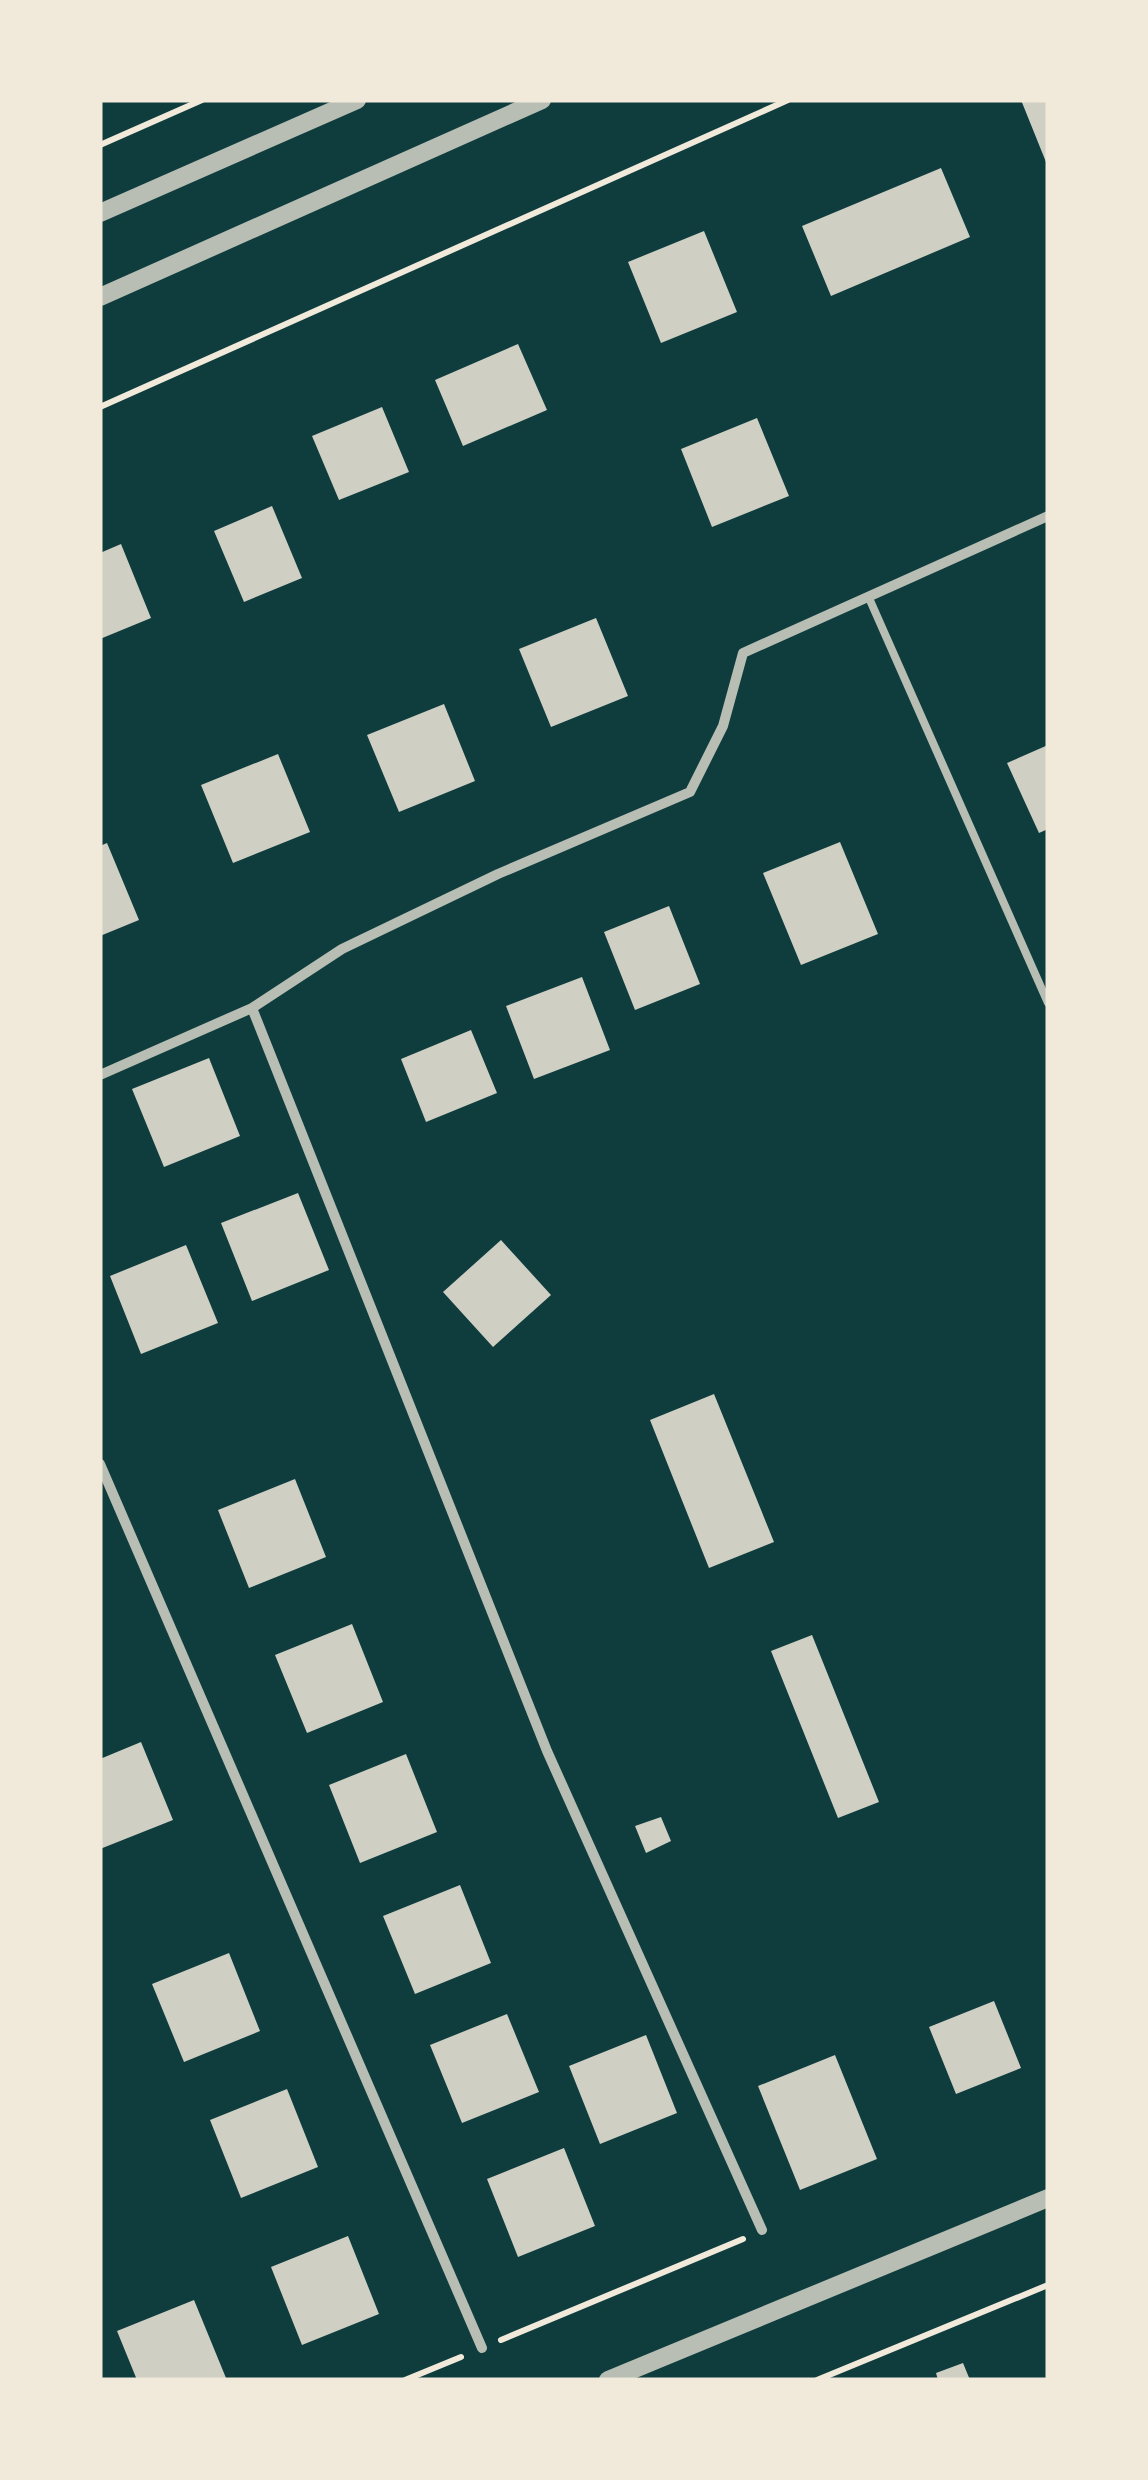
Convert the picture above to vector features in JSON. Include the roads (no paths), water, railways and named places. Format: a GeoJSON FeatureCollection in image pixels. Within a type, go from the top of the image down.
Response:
{"type":"FeatureCollection","features":[{"type":"Feature","properties":{"kind":"street"},"geometry":{"type":"LineString","coordinates":[[100,214],[357,100]]}},
{"type":"Feature","properties":{"kind":"street"},"geometry":{"type":"LineString","coordinates":[[100,297],[542,100]]}},
{"type":"Feature","properties":{"kind":"street"},"geometry":{"type":"LineString","coordinates":[[100,1075],[252,1008],[360,940],[498,874],[690,792],[723,726],[744,653],[1048,516]]}},
{"type":"Feature","properties":{"kind":"street"},"geometry":{"type":"LineString","coordinates":[[252,1008],[547,1751],[762,2230]]}},
{"type":"Feature","properties":{"kind":"street"},"geometry":{"type":"LineString","coordinates":[[100,1464],[482,2348]]}},
{"type":"Feature","properties":{"kind":"street"},"geometry":{"type":"LineString","coordinates":[[608,2380],[1048,2198]]}},
{"type":"Feature","properties":{"kind":"lane"},"geometry":{"type":"LineString","coordinates":[[868,598],[1048,1002]]}}]}
